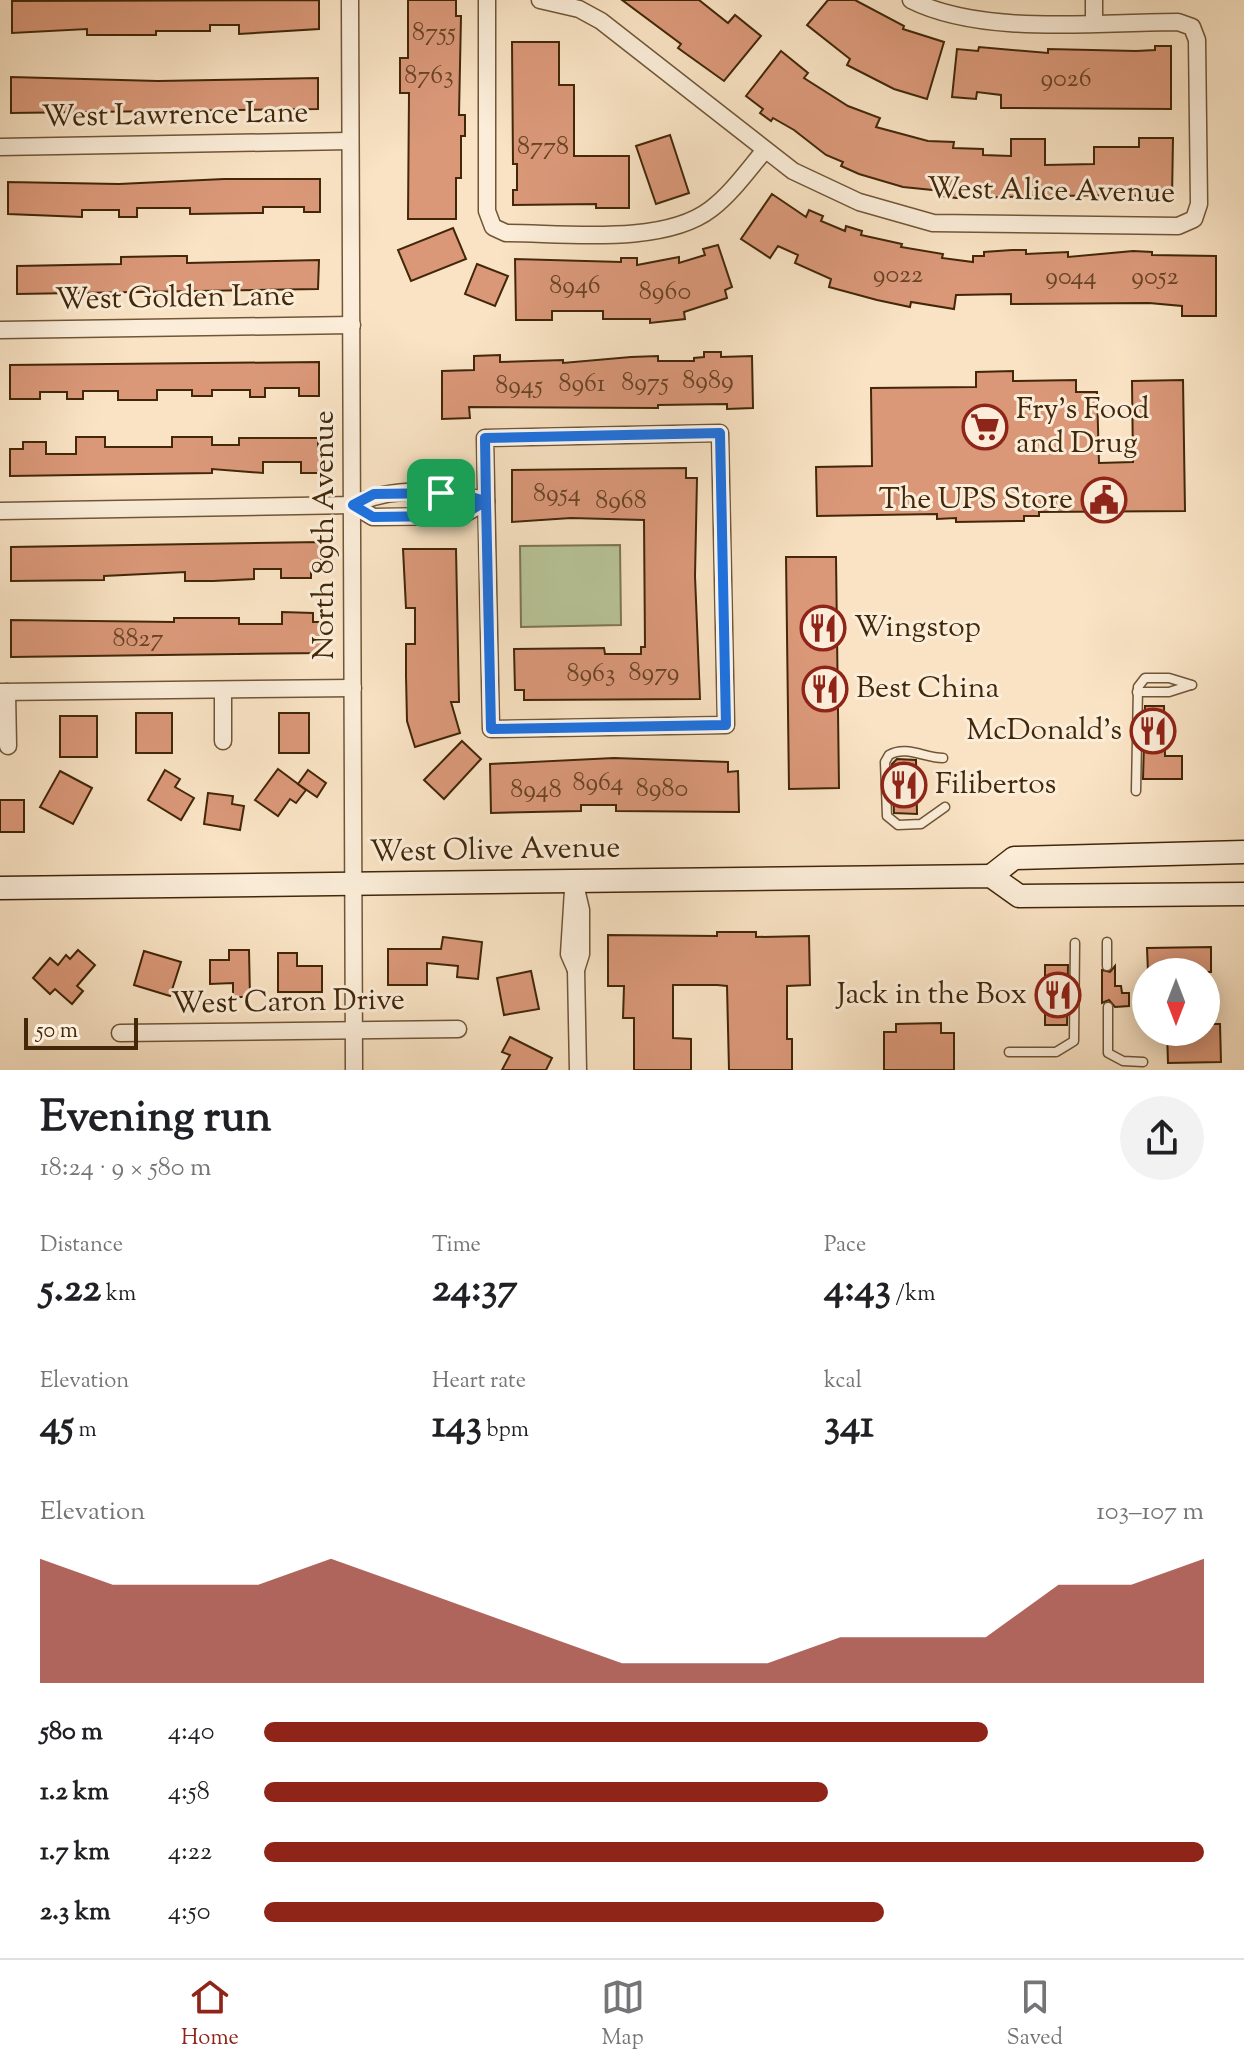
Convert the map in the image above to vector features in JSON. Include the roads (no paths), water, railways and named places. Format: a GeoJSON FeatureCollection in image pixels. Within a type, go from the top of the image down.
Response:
{"type":"FeatureCollection","features":[{"type":"Feature","properties":{"kind":"main road","name":"West Olive Avenue"},"geometry":{"type":"LineString","coordinates":[[0,888],[991,876],[1014,858],[1244,852]]}},
{"type":"Feature","properties":{"kind":"main road"},"geometry":{"type":"LineString","coordinates":[[991,876],[1019,896],[1244,894]]}},
{"type":"Feature","properties":{"kind":"street","name":"North 89th Avenue"},"geometry":{"type":"LineString","coordinates":[[350,0],[354,1070]]}},
{"type":"Feature","properties":{"kind":"street"},"geometry":{"type":"LineString","coordinates":[[487,0],[487,211],[493,227],[506,233],[628,233],[683,223],[709,211],[765,150]]}},
{"type":"Feature","properties":{"kind":"street","name":"West Alice Avenue"},"geometry":{"type":"LineString","coordinates":[[540,0],[579,9],[601,21],[765,150],[824,188],[899,216],[933,223],[1178,226],[1194,219],[1199,204],[1197,40],[1192,27],[1178,22],[1094,22]]}},
{"type":"Feature","properties":{"kind":"street"},"geometry":{"type":"LineString","coordinates":[[911,0],[928,9],[992,22],[1094,22],[1094,0]]}},
{"type":"Feature","properties":{"kind":"street","name":"West Lawrence Lane"},"geometry":{"type":"LineString","coordinates":[[0,147],[350,141]]}},
{"type":"Feature","properties":{"kind":"street","name":"West Golden Lane"},"geometry":{"type":"LineString","coordinates":[[0,330],[352,325]]}},
{"type":"Feature","properties":{"kind":"street"},"geometry":{"type":"LineString","coordinates":[[720,433],[726,725],[491,729],[486,501],[485,438],[720,433]]}},
{"type":"Feature","properties":{"kind":"street"},"geometry":{"type":"LineString","coordinates":[[0,511],[353,505],[374,494],[456,493],[486,501]]}},
{"type":"Feature","properties":{"kind":"street"},"geometry":{"type":"LineString","coordinates":[[413,494],[413,516]]}},
{"type":"Feature","properties":{"kind":"street"},"geometry":{"type":"LineString","coordinates":[[353,505],[373,517],[461,516],[486,501]]}},
{"type":"Feature","properties":{"kind":"street"},"geometry":{"type":"LineString","coordinates":[[8,746],[4,692],[353,688]]}},
{"type":"Feature","properties":{"kind":"street"},"geometry":{"type":"LineString","coordinates":[[223,690],[223,741]]}},
{"type":"Feature","properties":{"kind":"street"},"geometry":{"type":"LineString","coordinates":[[574,880],[581,910],[581,954],[576,970],[578,1070]]}},
{"type":"Feature","properties":{"kind":"street","name":"West Caron Drive"},"geometry":{"type":"LineString","coordinates":[[120,1033],[458,1029]]}},
{"type":"Feature","properties":{"kind":"lane"},"geometry":{"type":"LineString","coordinates":[[1136,791],[1137,692],[1145,678],[1169,678],[1192,685],[1169,692],[1137,692]]}},
{"type":"Feature","properties":{"kind":"lane"},"geometry":{"type":"LineString","coordinates":[[943,758],[927,758],[908,750],[889,755],[885,762],[886,811],[898,825],[921,824],[945,807]]}},
{"type":"Feature","properties":{"kind":"lane"},"geometry":{"type":"LineString","coordinates":[[1107,942],[1107,966]]}},
{"type":"Feature","properties":{"kind":"lane"},"geometry":{"type":"LineString","coordinates":[[1009,1052],[1056,1052],[1068,1048],[1074,1041],[1075,943]]}},
{"type":"Feature","properties":{"kind":"lane"},"geometry":{"type":"LineString","coordinates":[[1108,1007],[1108,1053],[1123,1061],[1143,1062]]}},
{"type":"Feature","properties":{"kind":"place","name":"Fry's Food and Drug"},"geometry":{"type":"Point","coordinates":[985,427]}},
{"type":"Feature","properties":{"kind":"place","name":"The UPS Store"},"geometry":{"type":"Point","coordinates":[1104,500]}},
{"type":"Feature","properties":{"kind":"place","name":"Wingstop"},"geometry":{"type":"Point","coordinates":[823,628]}},
{"type":"Feature","properties":{"kind":"place","name":"Best China"},"geometry":{"type":"Point","coordinates":[825,689]}},
{"type":"Feature","properties":{"kind":"place","name":"McDonald's"},"geometry":{"type":"Point","coordinates":[1153,731]}},
{"type":"Feature","properties":{"kind":"place","name":"Filibertos"},"geometry":{"type":"Point","coordinates":[904,785]}},
{"type":"Feature","properties":{"kind":"place","name":"Jack in the Box"},"geometry":{"type":"Point","coordinates":[1058,995]}}]}
